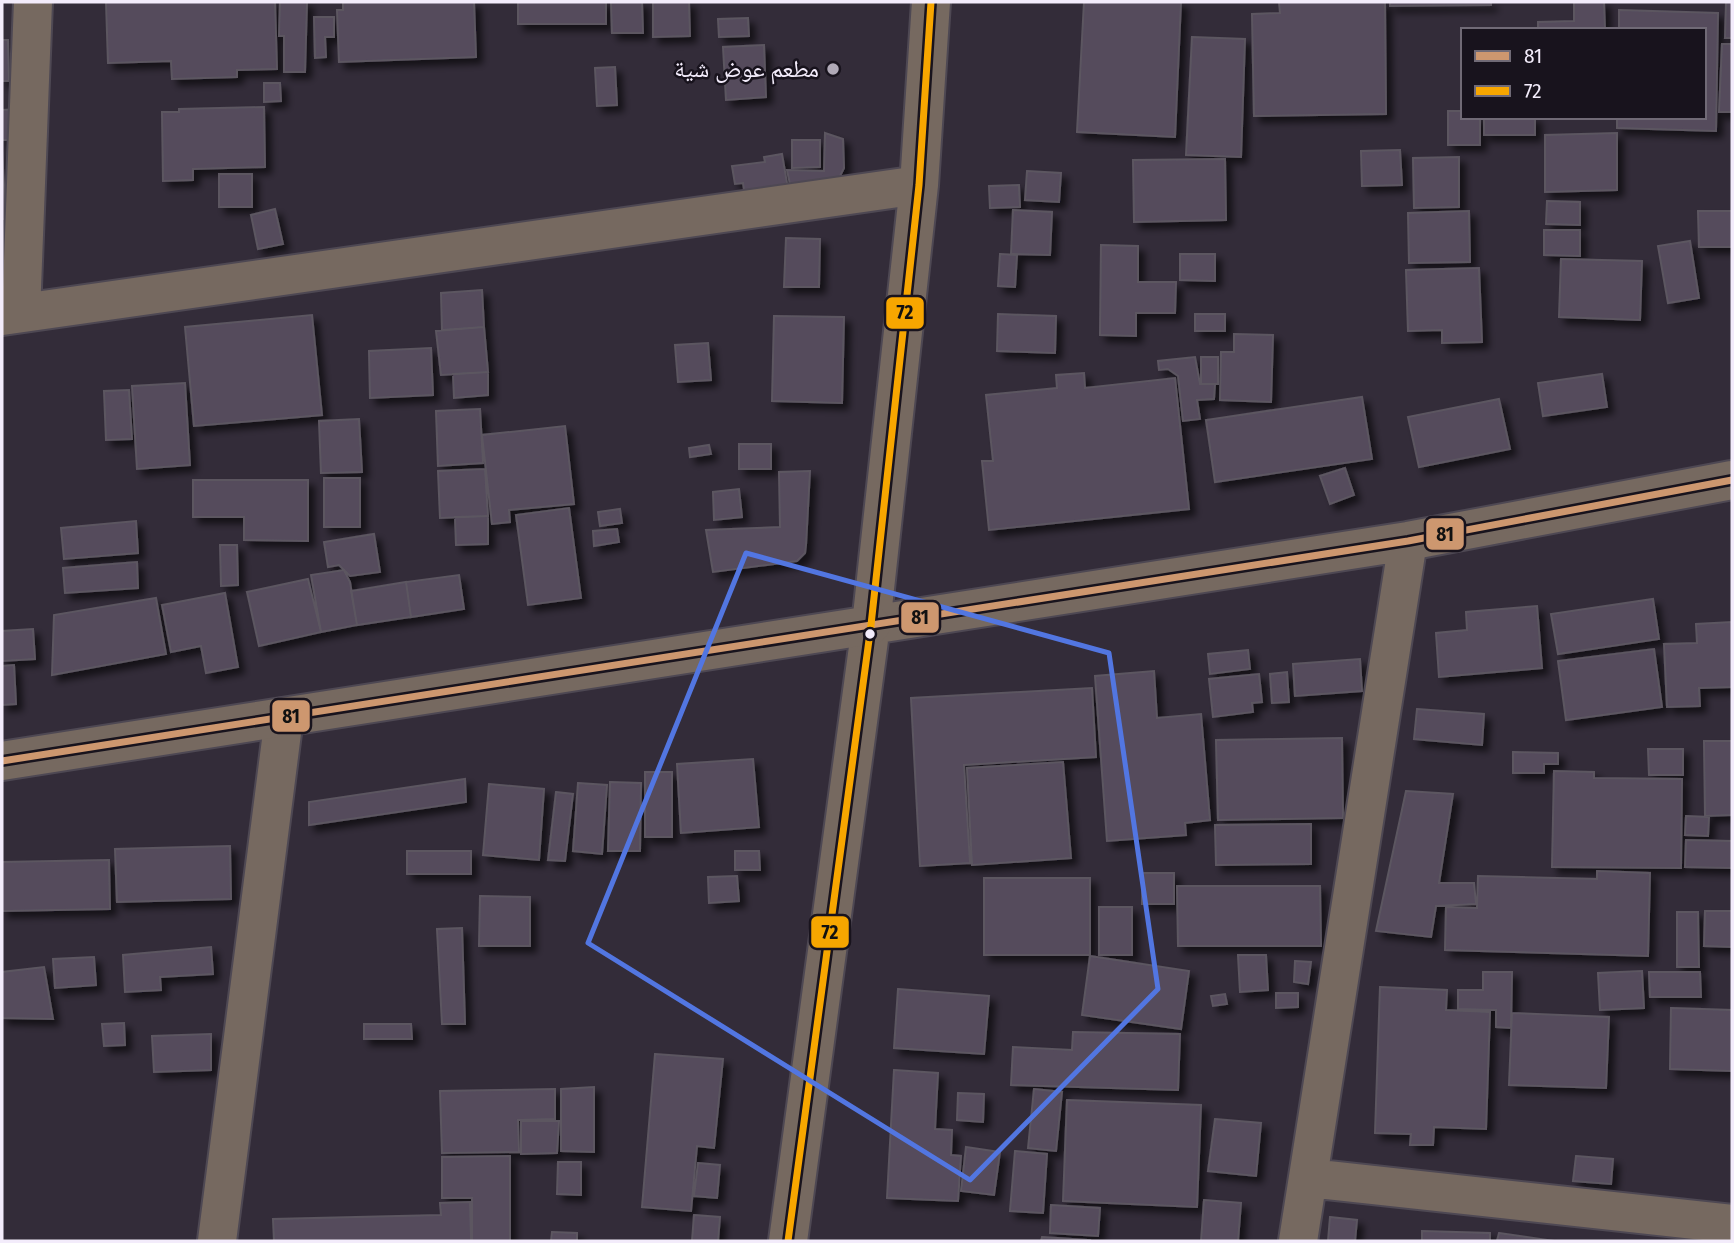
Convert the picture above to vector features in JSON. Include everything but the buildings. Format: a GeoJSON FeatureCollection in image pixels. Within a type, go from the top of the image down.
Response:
{"type":"FeatureCollection","features":[{"type":"Feature","properties":{"kind":"street"},"geometry":{"type":"LineString","coordinates":[[33,2],[11,315],[919,185]]}},
{"type":"Feature","properties":{"kind":"street"},"geometry":{"type":"LineString","coordinates":[[788,1241],[872,625],[919,185],[931,2]]}},
{"type":"Feature","properties":{"kind":"street"},"geometry":{"type":"LineString","coordinates":[[2,761],[1408,541],[1732,480]]}},
{"type":"Feature","properties":{"kind":"street"},"geometry":{"type":"LineString","coordinates":[[1298,1241],[1408,541]]}},
{"type":"Feature","properties":{"kind":"street"},"geometry":{"type":"LineString","coordinates":[[217,1241],[284,717]]}},
{"type":"Feature","properties":{"kind":"street"},"geometry":{"type":"LineString","coordinates":[[1309,1178],[1732,1224]]}},
{"type":"Feature","properties":{"kind":"highlighted area"},"geometry":{"type":"Polygon","coordinates":[[[746,553],[1109,653],[1158,989],[970,1180],[588,943],[746,553]]]}},
{"type":"Feature","properties":{"kind":"transit line","name":"72"},"geometry":{"type":"LineString","coordinates":[[788,1241],[871,625],[919,185],[931,2]]}},
{"type":"Feature","properties":{"kind":"transit line","name":"81"},"geometry":{"type":"LineString","coordinates":[[2,761],[1408,541],[1732,480]]}},
{"type":"Feature","properties":{"kind":"place","name":"مطعم عوض شية"},"geometry":{"type":"Point","coordinates":[833,69]}}]}
